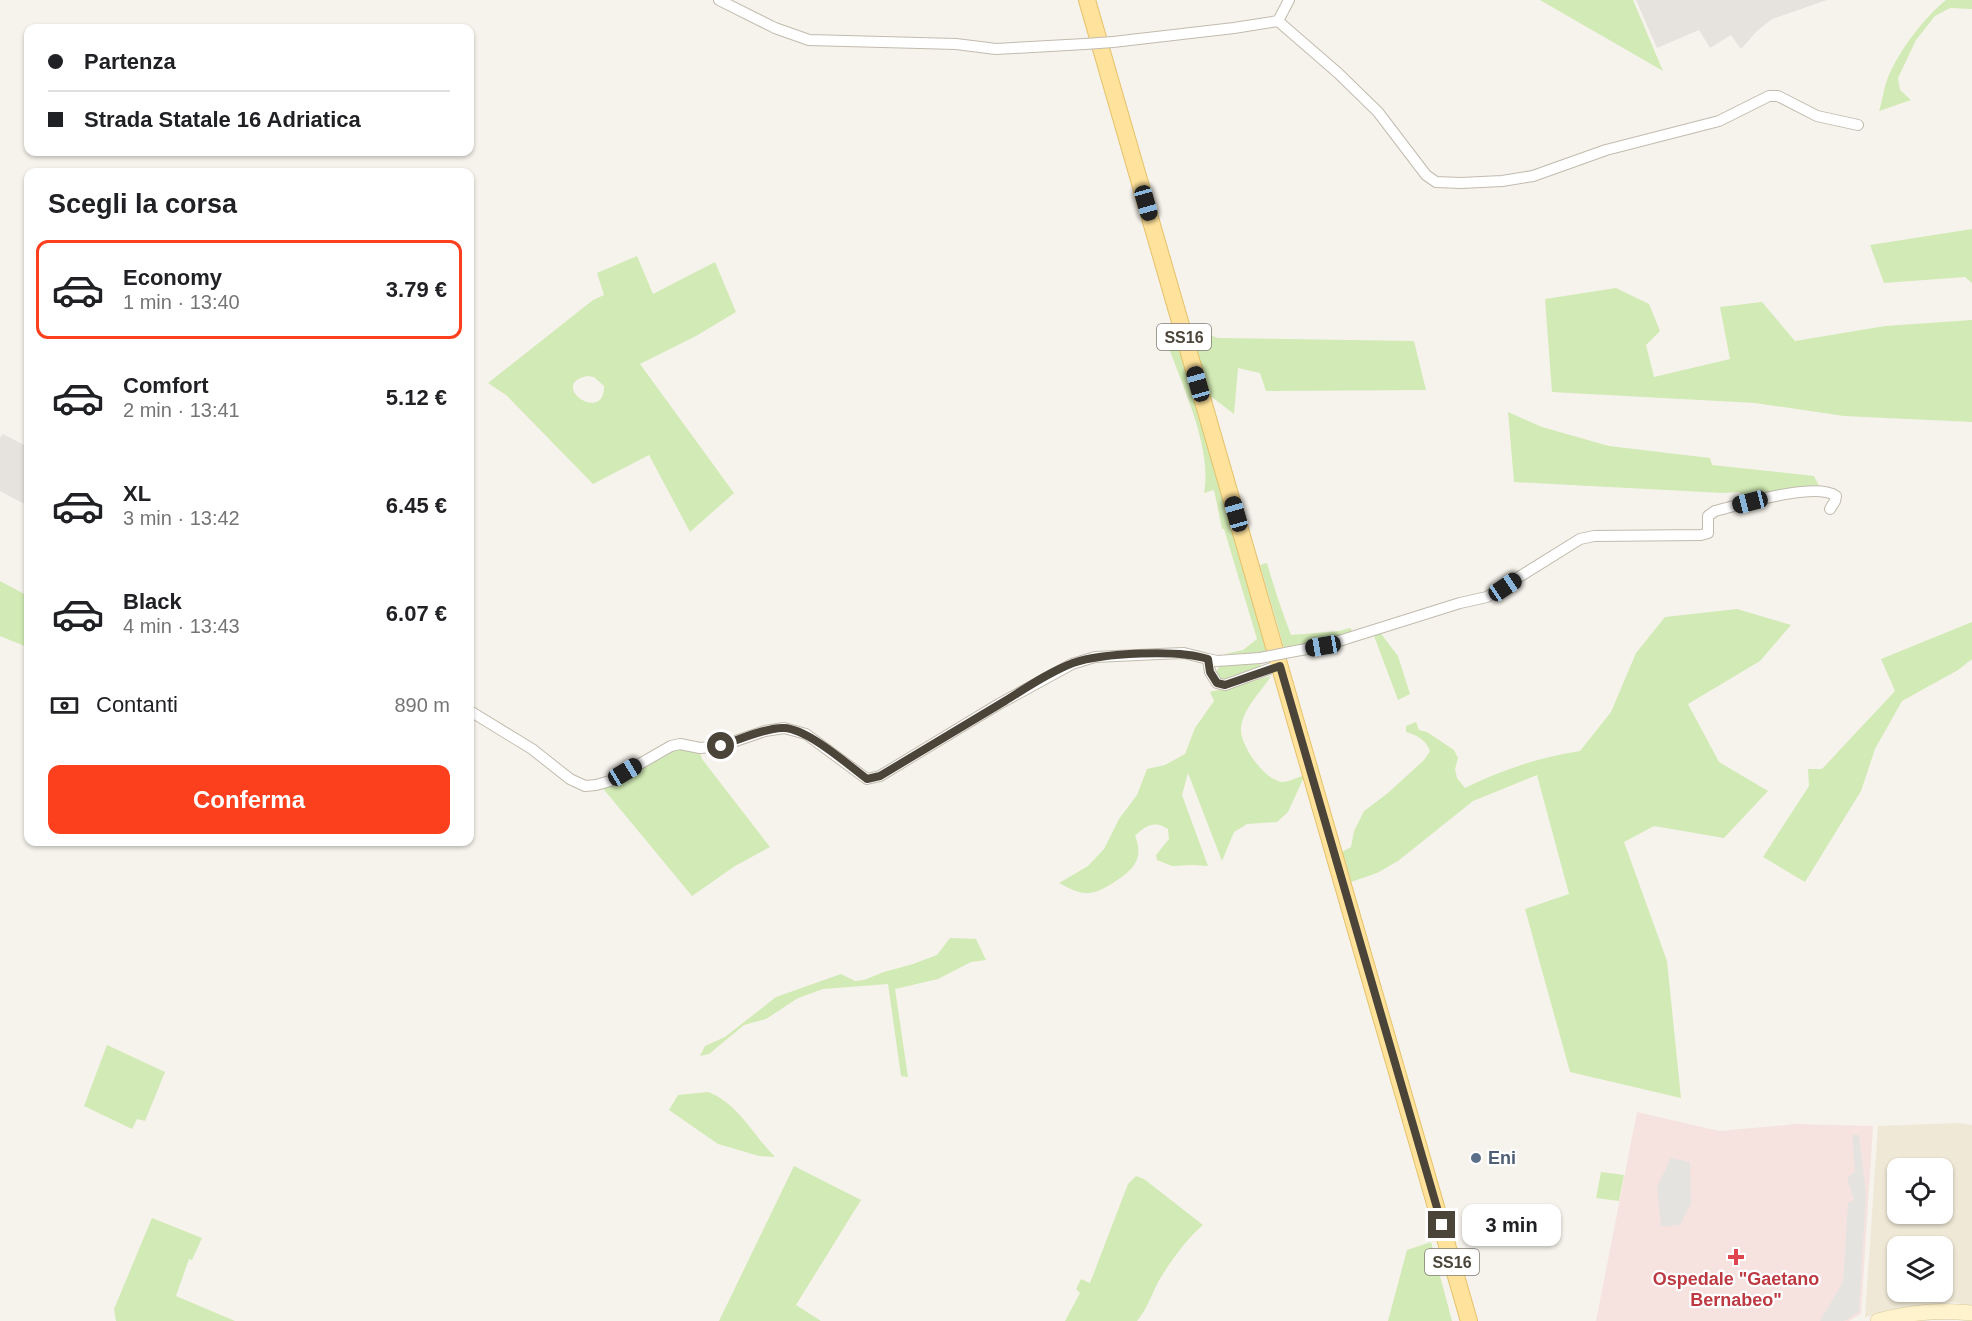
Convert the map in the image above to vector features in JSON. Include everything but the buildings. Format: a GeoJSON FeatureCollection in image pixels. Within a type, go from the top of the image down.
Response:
{"type":"FeatureCollection","features":[{"type":"Feature","properties":{"kind":"main road","name":"SS16"},"geometry":{"type":"LineString","coordinates":[[1087,0],[1284,663],[1469,1321]]}},
{"type":"Feature","properties":{"kind":"street"},"geometry":{"type":"LineString","coordinates":[[719,0],[775,28],[809,40],[956,44],[996,49],[1113,42],[1278,21],[1338,73],[1378,112],[1426,175],[1436,182],[1502,181],[1533,176],[1606,150],[1719,121],[1769,96],[1778,96],[1817,116],[1858,125]]}},
{"type":"Feature","properties":{"kind":"street"},"geometry":{"type":"LineString","coordinates":[[1278,21],[1289,0]]}},
{"type":"Feature","properties":{"kind":"street"},"geometry":{"type":"LineString","coordinates":[[1208,659],[1210,672],[1217,683],[1225,685],[1323,646],[1460,603],[1487,597],[1580,539],[1594,536],[1701,536],[1708,532],[1708,516],[1715,511],[1795,492],[1831,492],[1836,496],[1836,501],[1830,509]]}},
{"type":"Feature","properties":{"kind":"street"},"geometry":{"type":"LineString","coordinates":[[474,713],[532,749],[570,779],[585,786],[610,781],[671,746],[680,744],[700,748],[721,746],[765,731],[784,728],[806,734],[867,779],[880,776],[1025,689],[1072,664],[1095,657],[1184,653],[1217,661],[1260,658],[1284,663]]}},
{"type":"Feature","properties":{"kind":"street"},"geometry":{"type":"LineString","coordinates":[[1878,1321],[1922,1311],[1950,1310],[1972,1313]]}},
{"type":"Feature","properties":{"kind":"shaded area"},"geometry":{"type":"Polygon","coordinates":[[[1636,0],[1827,0],[1772,19],[1757,31],[1741,49],[1731,35],[1710,48],[1699,30],[1657,48],[1636,0]]]}},
{"type":"Feature","properties":{"kind":"shaded area"},"geometry":{"type":"Polygon","coordinates":[[[3,434],[24,445],[24,504],[0,491],[0,438],[3,434]]]}},
{"type":"Feature","properties":{"kind":"shaded area","name":"Ospedale \"Gaetano Bernabeo\""},"geometry":{"type":"Polygon","coordinates":[[[1637,1112],[1719,1131],[1796,1124],[1873,1126],[1861,1314],[1849,1321],[1596,1321],[1637,1112]]]}},
{"type":"Feature","properties":{"kind":"shaded area"},"geometry":{"type":"Polygon","coordinates":[[[1959,1123],[1972,1125],[1972,1306],[1952,1302],[1865,1317],[1878,1126],[1959,1123]]]}},
{"type":"Feature","properties":{"kind":"shaded area"},"geometry":{"type":"Polygon","coordinates":[[[1852,1135],[1859,1135],[1866,1194],[1859,1312],[1844,1321],[1820,1321],[1843,1282],[1848,1203],[1854,1200],[1847,1178],[1855,1172],[1852,1135]]]}},
{"type":"Feature","properties":{"kind":"shaded area"},"geometry":{"type":"Polygon","coordinates":[[[1671,1158],[1690,1162],[1691,1204],[1680,1225],[1661,1227],[1657,1187],[1671,1158]]]}},
{"type":"Feature","properties":{"kind":"green space"},"geometry":{"type":"Polygon","coordinates":[[[1540,0],[1633,0],[1663,71],[1540,0]]]}},
{"type":"Feature","properties":{"kind":"green space"},"geometry":{"type":"Polygon","coordinates":[[[1946,0],[1972,0],[1972,9],[1950,8],[1935,16],[1916,40],[1898,78],[1900,90],[1911,100],[1879,111],[1887,79],[1900,54],[1921,25],[1946,0]]]}},
{"type":"Feature","properties":{"kind":"green space"},"geometry":{"type":"Polygon","coordinates":[[[1972,229],[1972,283],[1965,277],[1884,283],[1870,245],[1972,229]]]}},
{"type":"Feature","properties":{"kind":"green space"},"geometry":{"type":"Polygon","coordinates":[[[637,256],[653,294],[715,262],[736,312],[696,336],[640,364],[734,493],[690,532],[649,455],[593,484],[506,395],[488,383],[593,300],[604,295],[597,273],[637,256]],[[587,376],[576,381],[573,387],[581,399],[596,402],[602,397],[604,386],[594,377],[587,376]]]}},
{"type":"Feature","properties":{"kind":"green space"},"geometry":{"type":"Polygon","coordinates":[[[1616,288],[1649,304],[1660,331],[1646,345],[1654,377],[1730,359],[1720,307],[1762,302],[1795,341],[1885,326],[1972,320],[1972,422],[1844,416],[1755,403],[1552,392],[1545,299],[1616,288]]]}},
{"type":"Feature","properties":{"kind":"green space"},"geometry":{"type":"Polygon","coordinates":[[[1191,328],[1218,338],[1414,341],[1426,390],[1266,391],[1260,373],[1238,368],[1234,414],[1209,395],[1191,328]]]}},
{"type":"Feature","properties":{"kind":"green space"},"geometry":{"type":"Polygon","coordinates":[[[1175,331],[1269,651],[1224,654],[1243,650],[1257,639],[1224,529],[1222,529],[1214,490],[1204,493],[1204,454],[1199,434],[1164,334],[1175,331]]]}},
{"type":"Feature","properties":{"kind":"green space"},"geometry":{"type":"Polygon","coordinates":[[[1508,412],[1542,427],[1609,446],[1710,458],[1712,465],[1814,476],[1819,486],[1749,499],[1739,492],[1514,482],[1508,412]]]}},
{"type":"Feature","properties":{"kind":"green space"},"geometry":{"type":"Polygon","coordinates":[[[1267,563],[1291,635],[1350,628],[1354,633],[1302,646],[1284,648],[1260,565],[1267,563]]]}},
{"type":"Feature","properties":{"kind":"green space"},"geometry":{"type":"Polygon","coordinates":[[[0,581],[24,594],[24,646],[0,636],[0,581]]]}},
{"type":"Feature","properties":{"kind":"green space"},"geometry":{"type":"Polygon","coordinates":[[[1737,609],[1791,625],[1760,661],[1688,704],[1719,762],[1768,791],[1724,838],[1654,826],[1624,842],[1667,961],[1681,1098],[1570,1072],[1525,909],[1569,894],[1537,775],[1473,801],[1398,861],[1377,873],[1351,882],[1342,852],[1351,847],[1354,831],[1364,811],[1388,793],[1424,760],[1430,751],[1421,738],[1406,732],[1406,726],[1416,722],[1419,730],[1427,732],[1454,750],[1458,758],[1455,769],[1457,778],[1465,788],[1521,765],[1580,751],[1611,712],[1636,653],[1665,617],[1737,609]]]}},
{"type":"Feature","properties":{"kind":"green space"},"geometry":{"type":"Polygon","coordinates":[[[1972,622],[1972,659],[1958,670],[1902,701],[1875,749],[1861,791],[1805,882],[1763,857],[1809,786],[1808,769],[1822,769],[1895,691],[1881,659],[1972,622]]]}},
{"type":"Feature","properties":{"kind":"green space"},"geometry":{"type":"Polygon","coordinates":[[[1379,631],[1398,656],[1410,694],[1398,700],[1373,633],[1379,631]]]}},
{"type":"Feature","properties":{"kind":"green space"},"geometry":{"type":"Polygon","coordinates":[[[1261,663],[1260,667],[1232,681],[1220,680],[1216,672],[1220,666],[1261,663]]]}},
{"type":"Feature","properties":{"kind":"green space"},"geometry":{"type":"Polygon","coordinates":[[[1271,676],[1245,714],[1241,729],[1249,753],[1268,776],[1285,782],[1305,775],[1288,812],[1277,822],[1247,824],[1234,832],[1222,861],[1188,773],[1182,795],[1208,866],[1172,866],[1157,860],[1156,855],[1169,839],[1168,829],[1163,826],[1150,825],[1135,836],[1138,851],[1135,864],[1113,883],[1100,890],[1083,893],[1059,883],[1088,866],[1104,849],[1119,819],[1137,795],[1147,769],[1165,765],[1185,754],[1195,728],[1214,701],[1210,692],[1271,676]]]}},
{"type":"Feature","properties":{"kind":"green space"},"geometry":{"type":"Polygon","coordinates":[[[681,746],[699,750],[702,759],[770,847],[735,866],[692,896],[601,786],[681,746]]]}},
{"type":"Feature","properties":{"kind":"green space"},"geometry":{"type":"Polygon","coordinates":[[[950,938],[976,939],[986,960],[971,962],[938,979],[895,989],[908,1077],[901,1076],[888,984],[823,989],[798,998],[766,1019],[744,1025],[709,1054],[700,1056],[705,1046],[725,1037],[776,997],[841,974],[855,981],[864,980],[913,964],[937,955],[950,938]]]}},
{"type":"Feature","properties":{"kind":"green space"},"geometry":{"type":"Polygon","coordinates":[[[107,1045],[165,1072],[145,1121],[137,1119],[132,1129],[84,1106],[107,1045]]]}},
{"type":"Feature","properties":{"kind":"green space"},"geometry":{"type":"Polygon","coordinates":[[[708,1092],[719,1097],[737,1112],[775,1157],[759,1156],[718,1144],[669,1110],[678,1095],[708,1092]]]}},
{"type":"Feature","properties":{"kind":"green space"},"geometry":{"type":"Polygon","coordinates":[[[794,1166],[861,1200],[796,1305],[821,1321],[719,1321],[794,1166]]]}},
{"type":"Feature","properties":{"kind":"green space"},"geometry":{"type":"Polygon","coordinates":[[[1601,1172],[1624,1175],[1619,1201],[1596,1198],[1601,1172]]]}},
{"type":"Feature","properties":{"kind":"green space"},"geometry":{"type":"Polygon","coordinates":[[[1136,1176],[1144,1179],[1203,1225],[1190,1237],[1172,1261],[1137,1321],[1065,1321],[1080,1293],[1076,1289],[1081,1279],[1090,1283],[1128,1184],[1136,1176]]]}},
{"type":"Feature","properties":{"kind":"green space"},"geometry":{"type":"Polygon","coordinates":[[[152,1218],[202,1238],[192,1260],[189,1259],[176,1296],[235,1321],[116,1321],[114,1309],[152,1218]]]}},
{"type":"Feature","properties":{"kind":"green space"},"geometry":{"type":"Polygon","coordinates":[[[1431,1242],[1452,1321],[1388,1321],[1407,1250],[1431,1242]]]}},
{"type":"Feature","properties":{"kind":"place","name":"Eni"},"geometry":{"type":"Point","coordinates":[1476,1158]}},
{"type":"Feature","properties":{"kind":"place","name":"Ospedale \"Gaetano Bernabeo\""},"geometry":{"type":"Point","coordinates":[1736,1257]}},
{"type":"Feature","properties":{"kind":"route"},"geometry":{"type":"LineString","coordinates":[[721,746],[765,731],[784,728],[806,734],[867,779],[880,776],[1072,664],[1095,657],[1184,653],[1198,656],[1208,659],[1210,672],[1217,683],[1225,685],[1280,666],[1442,1225]]}}]}
